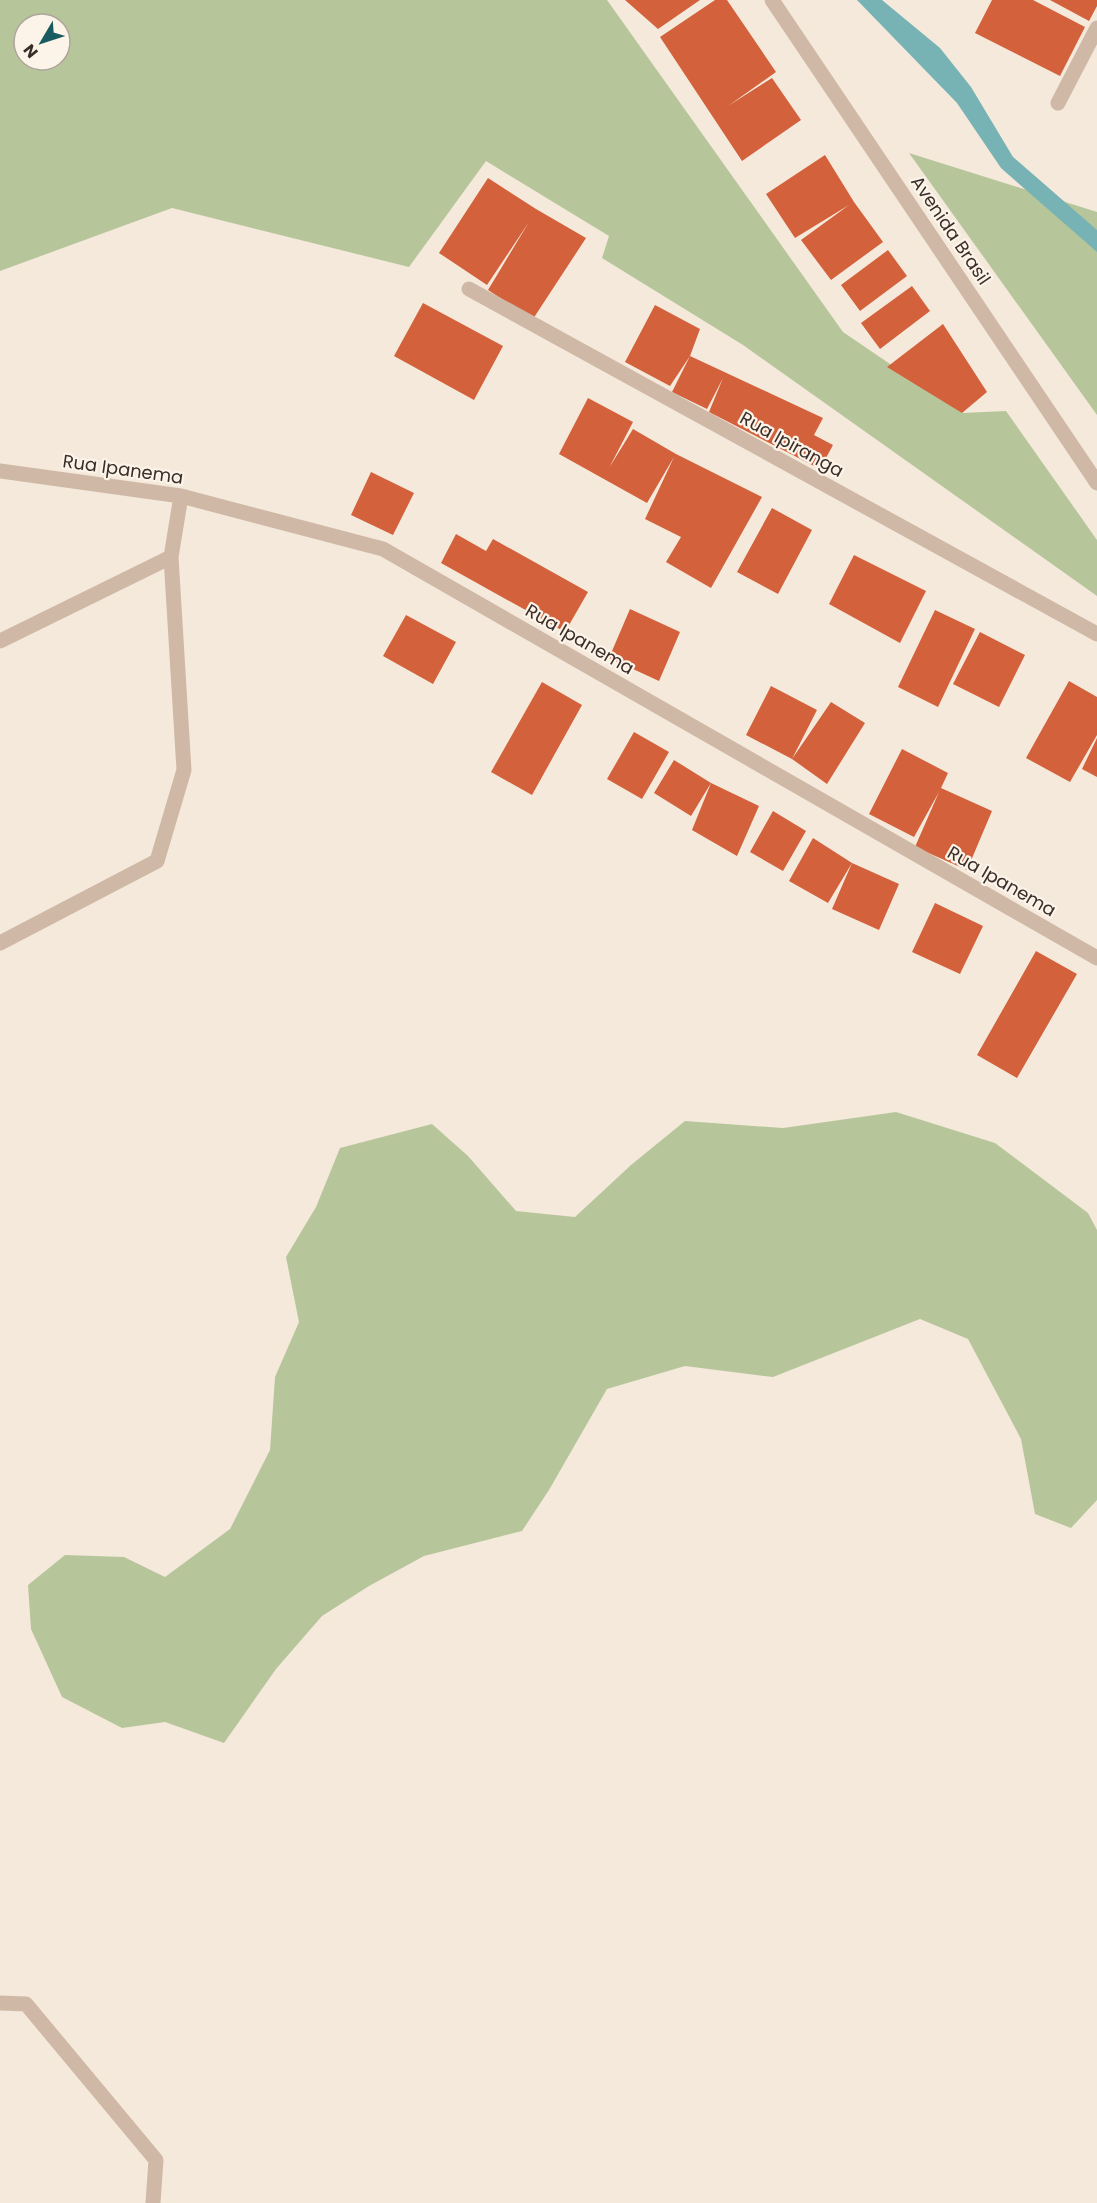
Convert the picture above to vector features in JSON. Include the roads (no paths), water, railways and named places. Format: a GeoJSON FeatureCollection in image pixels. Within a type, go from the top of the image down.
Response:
{"type":"FeatureCollection","features":[{"type":"Feature","properties":{"kind":"street","name":"Avenida Brasil"},"geometry":{"type":"LineString","coordinates":[[772,0],[1097,483]]}},
{"type":"Feature","properties":{"kind":"street"},"geometry":{"type":"LineString","coordinates":[[1058,103],[1097,28]]}},
{"type":"Feature","properties":{"kind":"street","name":"Rua Ipiranga"},"geometry":{"type":"LineString","coordinates":[[469,289],[1097,634]]}},
{"type":"Feature","properties":{"kind":"street","name":"Rua Ipanema"},"geometry":{"type":"LineString","coordinates":[[0,471],[181,496],[383,549],[1097,958]]}},
{"type":"Feature","properties":{"kind":"street"},"geometry":{"type":"LineString","coordinates":[[0,943],[157,861],[184,770],[171,556],[181,496]]}},
{"type":"Feature","properties":{"kind":"street"},"geometry":{"type":"LineString","coordinates":[[0,641],[171,556]]}},
{"type":"Feature","properties":{"kind":"street"},"geometry":{"type":"LineString","coordinates":[[0,2003],[26,2004],[156,2160],[153,2203]]}},
{"type":"Feature","properties":{"kind":"water"},"geometry":{"type":"Polygon","coordinates":[[[857,0],[882,0],[940,48],[971,87],[1013,157],[1097,230],[1097,252],[1001,168],[957,103],[857,0]]]}}]}
